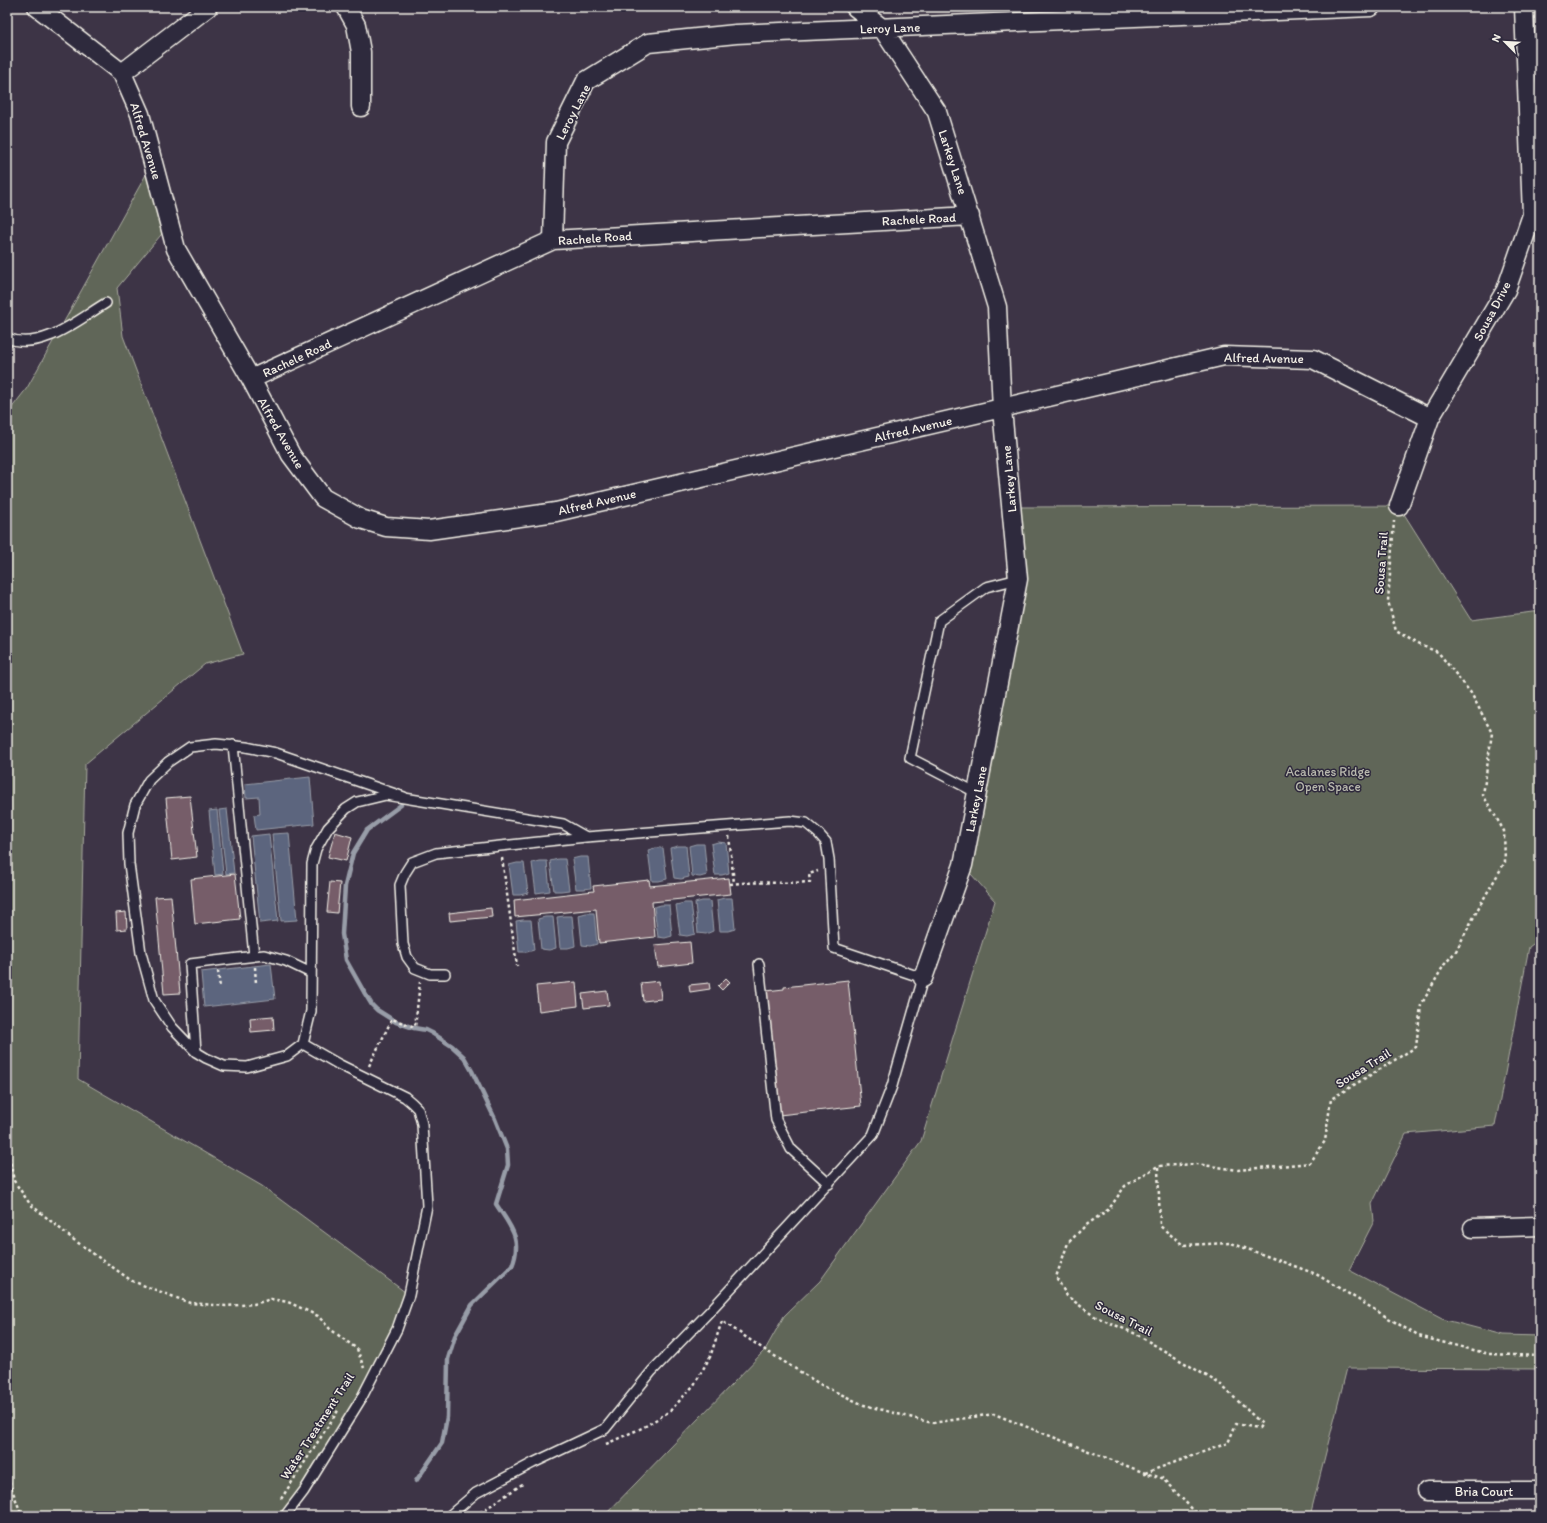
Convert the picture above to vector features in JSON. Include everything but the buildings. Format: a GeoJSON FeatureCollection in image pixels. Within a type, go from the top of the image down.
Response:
{"type":"FeatureCollection","features":[{"type":"Feature","properties":{"kind":"street","name":"Alfred Avenue"},"geometry":{"type":"LineString","coordinates":[[37,7],[122,73],[140,114],[176,248],[251,379],[291,455],[323,498],[361,518],[386,527],[429,530],[556,512],[1224,356],[1313,359],[1430,418]]}},
{"type":"Feature","properties":{"kind":"street"},"geometry":{"type":"LineString","coordinates":[[122,73],[208,7]]}},
{"type":"Feature","properties":{"kind":"street"},"geometry":{"type":"LineString","coordinates":[[346,7],[356,25],[361,52],[361,107]]}},
{"type":"Feature","properties":{"kind":"street","name":"Larkey Lane"},"geometry":{"type":"LineString","coordinates":[[855,7],[882,28],[936,112],[970,216],[997,307],[1002,409],[1018,579],[963,865],[923,978]]}},
{"type":"Feature","properties":{"kind":"street","name":"Leroy Lane"},"geometry":{"type":"LineString","coordinates":[[553,240],[556,142],[586,82],[648,43],[736,34],[1370,7]]}},
{"type":"Feature","properties":{"kind":"street","name":"Sousa Drive"},"geometry":{"type":"LineString","coordinates":[[1399,506],[1430,418],[1506,290],[1532,215],[1524,7]]}},
{"type":"Feature","properties":{"kind":"street","name":"Rachele Road"},"geometry":{"type":"LineString","coordinates":[[251,379],[553,240],[970,216]]}},
{"type":"Feature","properties":{"kind":"street"},"geometry":{"type":"LineString","coordinates":[[1473,1228],[1540,1226]]}},
{"type":"Feature","properties":{"kind":"street","name":"Bria Court"},"geometry":{"type":"LineString","coordinates":[[1427,1491],[1540,1491]]}},
{"type":"Feature","properties":{"kind":"lane"},"geometry":{"type":"LineString","coordinates":[[7,338],[13,341],[30,342],[49,338],[106,303]]}},
{"type":"Feature","properties":{"kind":"lane"},"geometry":{"type":"LineString","coordinates":[[977,793],[910,758],[940,621],[986,587],[1018,579]]}},
{"type":"Feature","properties":{"kind":"lane"},"geometry":{"type":"LineString","coordinates":[[404,797],[276,753],[233,745],[216,744],[190,747],[168,762],[149,780],[135,805],[128,834],[129,864],[141,953],[154,1000],[172,1027],[196,1052],[224,1066],[248,1067],[287,1056],[302,1044],[311,1011],[312,864],[316,849],[328,828],[346,809],[357,802],[386,795],[404,797],[563,824],[586,837]]}},
{"type":"Feature","properties":{"kind":"lane"},"geometry":{"type":"LineString","coordinates":[[233,745],[254,956]]}},
{"type":"Feature","properties":{"kind":"lane"},"geometry":{"type":"LineString","coordinates":[[445,974],[430,974],[415,968],[407,957],[403,944],[400,885],[404,873],[412,862],[436,853],[500,846],[586,837],[790,821],[806,823],[818,832],[826,842],[830,867],[834,948],[923,978],[892,1086],[873,1135],[829,1184],[652,1371],[605,1429],[533,1462],[476,1493],[449,1516]]}},
{"type":"Feature","properties":{"kind":"lane"},"geometry":{"type":"LineString","coordinates":[[196,1052],[190,964],[264,955],[286,961],[311,973]]}},
{"type":"Feature","properties":{"kind":"lane"},"geometry":{"type":"LineString","coordinates":[[759,964],[776,1120],[791,1149],[829,1184]]}},
{"type":"Feature","properties":{"kind":"lane"},"geometry":{"type":"LineString","coordinates":[[286,1516],[304,1491],[361,1399],[397,1329],[409,1295],[427,1206],[422,1124],[418,1110],[405,1097],[363,1077],[302,1044]]}},
{"type":"Feature","properties":{"kind":"path","name":"Sousa Trail"},"geometry":{"type":"LineString","coordinates":[[1145,1473],[1228,1443],[1236,1424],[1259,1428],[1262,1424],[1220,1384],[1136,1334],[1094,1316],[1067,1296],[1056,1277],[1068,1243],[1085,1226],[1109,1210],[1126,1186],[1158,1166],[1196,1164],[1238,1170],[1310,1163],[1325,1141],[1331,1099],[1416,1047],[1421,1005],[1444,966],[1456,951],[1480,904],[1505,862],[1504,831],[1483,795],[1492,733],[1471,693],[1438,652],[1420,645],[1396,631],[1388,601],[1395,512],[1399,506]]}},
{"type":"Feature","properties":{"kind":"path"},"geometry":{"type":"LineString","coordinates":[[728,826],[734,883]]}},
{"type":"Feature","properties":{"kind":"path"},"geometry":{"type":"LineString","coordinates":[[500,846],[517,966]]}},
{"type":"Feature","properties":{"kind":"path"},"geometry":{"type":"LineString","coordinates":[[730,884],[750,882],[810,882],[809,874],[830,867]]}},
{"type":"Feature","properties":{"kind":"path"},"geometry":{"type":"LineString","coordinates":[[254,956],[256,984]]}},
{"type":"Feature","properties":{"kind":"path"},"geometry":{"type":"LineString","coordinates":[[363,1077],[392,1019],[415,1027],[422,970]]}},
{"type":"Feature","properties":{"kind":"path","name":"Water Treatment Trail"},"geometry":{"type":"LineString","coordinates":[[7,1145],[14,1181],[30,1204],[74,1240],[132,1281],[190,1303],[226,1306],[254,1304],[271,1299],[288,1302],[318,1316],[330,1329],[357,1349],[365,1369],[363,1374]]}},
{"type":"Feature","properties":{"kind":"path"},"geometry":{"type":"LineString","coordinates":[[1158,1166],[1160,1226],[1183,1245],[1231,1243],[1316,1274],[1418,1336],[1489,1354],[1540,1356]]}},
{"type":"Feature","properties":{"kind":"path"},"geometry":{"type":"LineString","coordinates":[[722,1321],[823,1386],[864,1405],[932,1424],[994,1414],[1145,1473],[1162,1478],[1199,1516]]}},
{"type":"Feature","properties":{"kind":"path","name":"Water Treatment Trail"},"geometry":{"type":"LineString","coordinates":[[278,1503],[340,1407]]}},
{"type":"Feature","properties":{"kind":"path"},"geometry":{"type":"LineString","coordinates":[[7,1476],[22,1516]]}},
{"type":"Feature","properties":{"kind":"green space"},"geometry":{"type":"Polygon","coordinates":[[[153,162],[170,224],[117,288],[123,336],[243,654],[205,664],[85,764],[78,1079],[262,1186],[409,1295],[361,1399],[285,1516],[7,1516],[7,414],[27,388],[153,162]]]}},
{"type":"Feature","properties":{"kind":"green space","name":"Acalanes Ridge Open Space"},"geometry":{"type":"Polygon","coordinates":[[[1399,506],[1471,620],[1540,611],[1540,939],[1529,947],[1495,1126],[1406,1134],[1372,1204],[1374,1221],[1349,1270],[1442,1319],[1503,1335],[1540,1336],[1540,1369],[1347,1368],[1310,1516],[604,1516],[765,1350],[784,1316],[820,1281],[921,1141],[995,901],[963,865],[1018,579],[1011,507],[1399,506]]]}},
{"type":"Feature","properties":{"kind":"water"},"geometry":{"type":"Polygon","coordinates":[[[310,777],[314,824],[256,830],[254,815],[260,814],[259,797],[246,798],[245,784],[310,777]]]}},
{"type":"Feature","properties":{"kind":"water"},"geometry":{"type":"Polygon","coordinates":[[[227,809],[234,873],[226,874],[219,810],[227,809]]]}},
{"type":"Feature","properties":{"kind":"water"},"geometry":{"type":"Polygon","coordinates":[[[217,810],[223,874],[215,875],[209,811],[217,810]]]}},
{"type":"Feature","properties":{"kind":"water"},"geometry":{"type":"Polygon","coordinates":[[[289,833],[297,920],[281,921],[272,834],[289,833]]]}},
{"type":"Feature","properties":{"kind":"water"},"geometry":{"type":"Polygon","coordinates":[[[269,834],[278,921],[260,923],[251,836],[269,834]]]}},
{"type":"Feature","properties":{"kind":"water"},"geometry":{"type":"Polygon","coordinates":[[[718,842],[726,843],[729,873],[722,875],[715,875],[711,844],[718,842]]]}},
{"type":"Feature","properties":{"kind":"water"},"geometry":{"type":"Polygon","coordinates":[[[704,844],[707,875],[700,877],[692,876],[689,846],[704,844]]]}},
{"type":"Feature","properties":{"kind":"water"},"geometry":{"type":"Polygon","coordinates":[[[686,846],[689,877],[681,879],[674,878],[670,848],[686,846]]]}},
{"type":"Feature","properties":{"kind":"water"},"geometry":{"type":"Polygon","coordinates":[[[663,848],[667,879],[659,881],[652,881],[648,850],[663,848]]]}},
{"type":"Feature","properties":{"kind":"water"},"geometry":{"type":"Polygon","coordinates":[[[588,857],[591,888],[576,889],[572,859],[588,857]]]}},
{"type":"Feature","properties":{"kind":"water"},"geometry":{"type":"Polygon","coordinates":[[[565,859],[569,890],[554,891],[550,861],[565,859]]]}},
{"type":"Feature","properties":{"kind":"water"},"geometry":{"type":"Polygon","coordinates":[[[547,861],[550,891],[536,893],[532,863],[547,861]]]}},
{"type":"Feature","properties":{"kind":"water"},"geometry":{"type":"Polygon","coordinates":[[[524,863],[528,893],[513,895],[509,865],[524,863]]]}},
{"type":"Feature","properties":{"kind":"water"},"geometry":{"type":"Polygon","coordinates":[[[732,898],[735,929],[720,931],[717,900],[732,898]]]}},
{"type":"Feature","properties":{"kind":"water"},"geometry":{"type":"Polygon","coordinates":[[[710,901],[713,931],[706,934],[698,933],[695,903],[710,901]]]}},
{"type":"Feature","properties":{"kind":"water"},"geometry":{"type":"Polygon","coordinates":[[[691,903],[695,934],[687,936],[680,935],[676,905],[691,903]]]}},
{"type":"Feature","properties":{"kind":"water"},"geometry":{"type":"Polygon","coordinates":[[[669,905],[672,936],[665,938],[658,937],[654,907],[669,905]]]}},
{"type":"Feature","properties":{"kind":"water"},"geometry":{"type":"Polygon","coordinates":[[[594,913],[597,944],[590,946],[582,945],[579,915],[594,913]]]}},
{"type":"Feature","properties":{"kind":"water"},"geometry":{"type":"Polygon","coordinates":[[[572,916],[575,946],[560,948],[557,917],[572,916]]]}},
{"type":"Feature","properties":{"kind":"water"},"geometry":{"type":"Polygon","coordinates":[[[553,917],[556,948],[549,950],[541,949],[538,919],[553,917]]]}},
{"type":"Feature","properties":{"kind":"water"},"geometry":{"type":"Polygon","coordinates":[[[531,920],[534,950],[519,952],[516,921],[531,920]]]}},
{"type":"Feature","properties":{"kind":"water"},"geometry":{"type":"Polygon","coordinates":[[[271,964],[275,999],[204,1007],[201,972],[271,964]]]}},
{"type":"Feature","properties":{"kind":"waterway"},"geometry":{"type":"LineString","coordinates":[[401,805],[367,830],[353,853],[345,886],[342,934],[346,960],[372,1005],[377,1010],[396,1022],[432,1033],[452,1046],[464,1057],[495,1119],[507,1149],[508,1165],[496,1204],[510,1226],[516,1248],[512,1266],[472,1305],[455,1336],[448,1359],[447,1417],[442,1443],[416,1481]]}}]}
